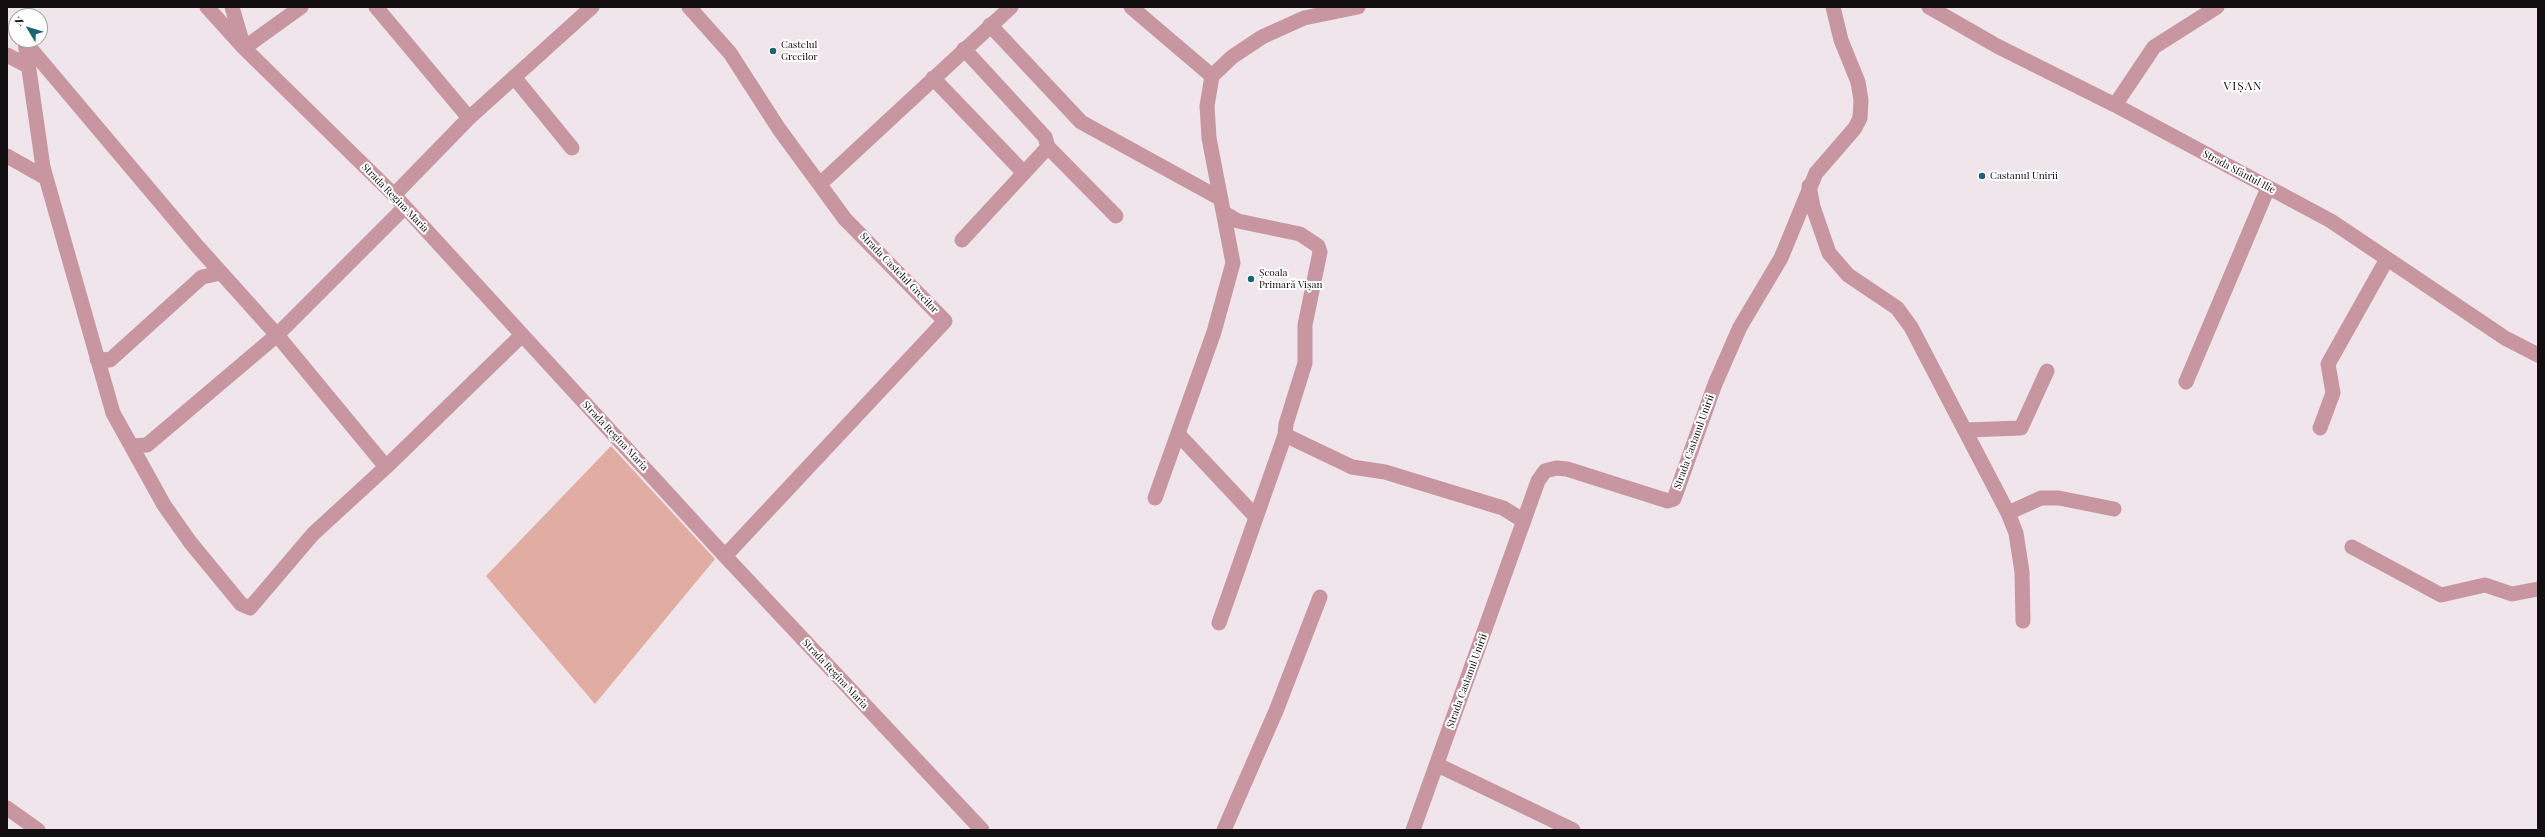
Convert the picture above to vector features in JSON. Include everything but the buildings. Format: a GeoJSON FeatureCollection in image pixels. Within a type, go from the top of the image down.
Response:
{"type":"FeatureCollection","features":[{"type":"Feature","properties":{"kind":"street"},"geometry":{"type":"LineString","coordinates":[[207,7],[244,48],[301,7]]}},
{"type":"Feature","properties":{"kind":"street","name":"Strada Regina Maria"},"geometry":{"type":"LineString","coordinates":[[232,7],[244,48],[394,195],[725,556],[982,830]]}},
{"type":"Feature","properties":{"kind":"street"},"geometry":{"type":"LineString","coordinates":[[376,7],[469,118]]}},
{"type":"Feature","properties":{"kind":"street"},"geometry":{"type":"LineString","coordinates":[[394,195],[469,118],[592,7]]}},
{"type":"Feature","properties":{"kind":"street","name":"Strada Castelul Grecilor"},"geometry":{"type":"LineString","coordinates":[[689,7],[730,53],[779,129],[845,219],[945,321],[725,556]]}},
{"type":"Feature","properties":{"kind":"street"},"geometry":{"type":"LineString","coordinates":[[820,184],[964,49],[993,16],[1011,7]]}},
{"type":"Feature","properties":{"kind":"street"},"geometry":{"type":"LineString","coordinates":[[1131,7],[1212,76]]}},
{"type":"Feature","properties":{"kind":"street"},"geometry":{"type":"LineString","coordinates":[[1155,498],[1214,332],[1234,263],[1209,138],[1207,106],[1212,76],[1232,57],[1262,37],[1304,18],[1358,7]]}},
{"type":"Feature","properties":{"kind":"street","name":"Strada Castanul Unirii"},"geometry":{"type":"LineString","coordinates":[[1413,830],[1538,481],[1545,471],[1550,468],[1567,469],[1668,502],[1674,499],[1715,384],[1740,327],[1781,258],[1809,186],[1816,173],[1855,128],[1861,109],[1858,82],[1838,33],[1832,7]]}},
{"type":"Feature","properties":{"kind":"street","name":"Strada Sfântul Ilie"},"geometry":{"type":"LineString","coordinates":[[1929,7],[1954,13],[1997,46],[2115,105],[2331,221],[2506,338],[2538,355]]}},
{"type":"Feature","properties":{"kind":"street"},"geometry":{"type":"LineString","coordinates":[[2115,105],[2154,47],[2217,7]]}},
{"type":"Feature","properties":{"kind":"street"},"geometry":{"type":"LineString","coordinates":[[993,16],[1080,122],[1223,206],[1238,222],[1300,234],[1318,246],[1320,252],[1305,325],[1305,363],[1286,424],[1285,435],[1219,623]]}},
{"type":"Feature","properties":{"kind":"street"},"geometry":{"type":"LineString","coordinates":[[386,467],[277,336],[221,273],[25,42],[36,130],[46,178],[113,413],[164,505],[190,542],[241,604],[250,608],[313,534],[386,467],[522,335]]}},
{"type":"Feature","properties":{"kind":"street"},"geometry":{"type":"LineString","coordinates":[[964,49],[1045,137],[1048,147],[1116,216]]}},
{"type":"Feature","properties":{"kind":"street"},"geometry":{"type":"LineString","coordinates":[[7,55],[28,66]]}},
{"type":"Feature","properties":{"kind":"street"},"geometry":{"type":"LineString","coordinates":[[514,77],[572,148]]}},
{"type":"Feature","properties":{"kind":"street"},"geometry":{"type":"LineString","coordinates":[[933,78],[1024,173]]}},
{"type":"Feature","properties":{"kind":"street"},"geometry":{"type":"LineString","coordinates":[[962,240],[1048,147]]}},
{"type":"Feature","properties":{"kind":"street"},"geometry":{"type":"LineString","coordinates":[[7,156],[46,178]]}},
{"type":"Feature","properties":{"kind":"street"},"geometry":{"type":"LineString","coordinates":[[1809,186],[1813,207],[1829,253],[1848,275],[1897,308],[1911,327],[2008,513],[2016,533],[2022,572],[2023,621]]}},
{"type":"Feature","properties":{"kind":"street"},"geometry":{"type":"LineString","coordinates":[[2186,382],[2268,188]]}},
{"type":"Feature","properties":{"kind":"street"},"geometry":{"type":"LineString","coordinates":[[132,446],[147,445],[277,336],[405,207]]}},
{"type":"Feature","properties":{"kind":"street"},"geometry":{"type":"LineString","coordinates":[[2320,428],[2334,393],[2328,364],[2387,259]]}},
{"type":"Feature","properties":{"kind":"street"},"geometry":{"type":"LineString","coordinates":[[97,359],[110,360],[202,277],[221,273]]}},
{"type":"Feature","properties":{"kind":"street"},"geometry":{"type":"LineString","coordinates":[[1966,430],[2021,428],[2046,370]]}},
{"type":"Feature","properties":{"kind":"street"},"geometry":{"type":"LineString","coordinates":[[1178,434],[1256,517]]}},
{"type":"Feature","properties":{"kind":"street"},"geometry":{"type":"LineString","coordinates":[[1285,435],[1352,467],[1385,472],[1496,506],[1524,521]]}},
{"type":"Feature","properties":{"kind":"street"},"geometry":{"type":"LineString","coordinates":[[2008,513],[2041,498],[2059,498],[2114,509]]}},
{"type":"Feature","properties":{"kind":"street"},"geometry":{"type":"LineString","coordinates":[[2352,547],[2441,595],[2485,585],[2512,594],[2538,589]]}},
{"type":"Feature","properties":{"kind":"street"},"geometry":{"type":"LineString","coordinates":[[1224,830],[1243,792],[1320,596]]}},
{"type":"Feature","properties":{"kind":"street"},"geometry":{"type":"LineString","coordinates":[[1436,767],[1444,768],[1573,830]]}},
{"type":"Feature","properties":{"kind":"street"},"geometry":{"type":"LineString","coordinates":[[7,808],[38,830]]}},
{"type":"Feature","properties":{"kind":"shaded area"},"geometry":{"type":"Polygon","coordinates":[[[611,446],[715,559],[595,704],[486,576],[611,446]]]}},
{"type":"Feature","properties":{"kind":"place","name":"Castelul Grecilor"},"geometry":{"type":"Point","coordinates":[773,51]}},
{"type":"Feature","properties":{"kind":"place","name":"Castanul Unirii"},"geometry":{"type":"Point","coordinates":[1982,176]}},
{"type":"Feature","properties":{"kind":"place","name":"Școala Primară Vișan"},"geometry":{"type":"Point","coordinates":[1251,279]}},
{"type":"Feature","properties":{"kind":"district","name":"VIȘAN"},"geometry":{"type":"Point","coordinates":[2243,86]}}]}
